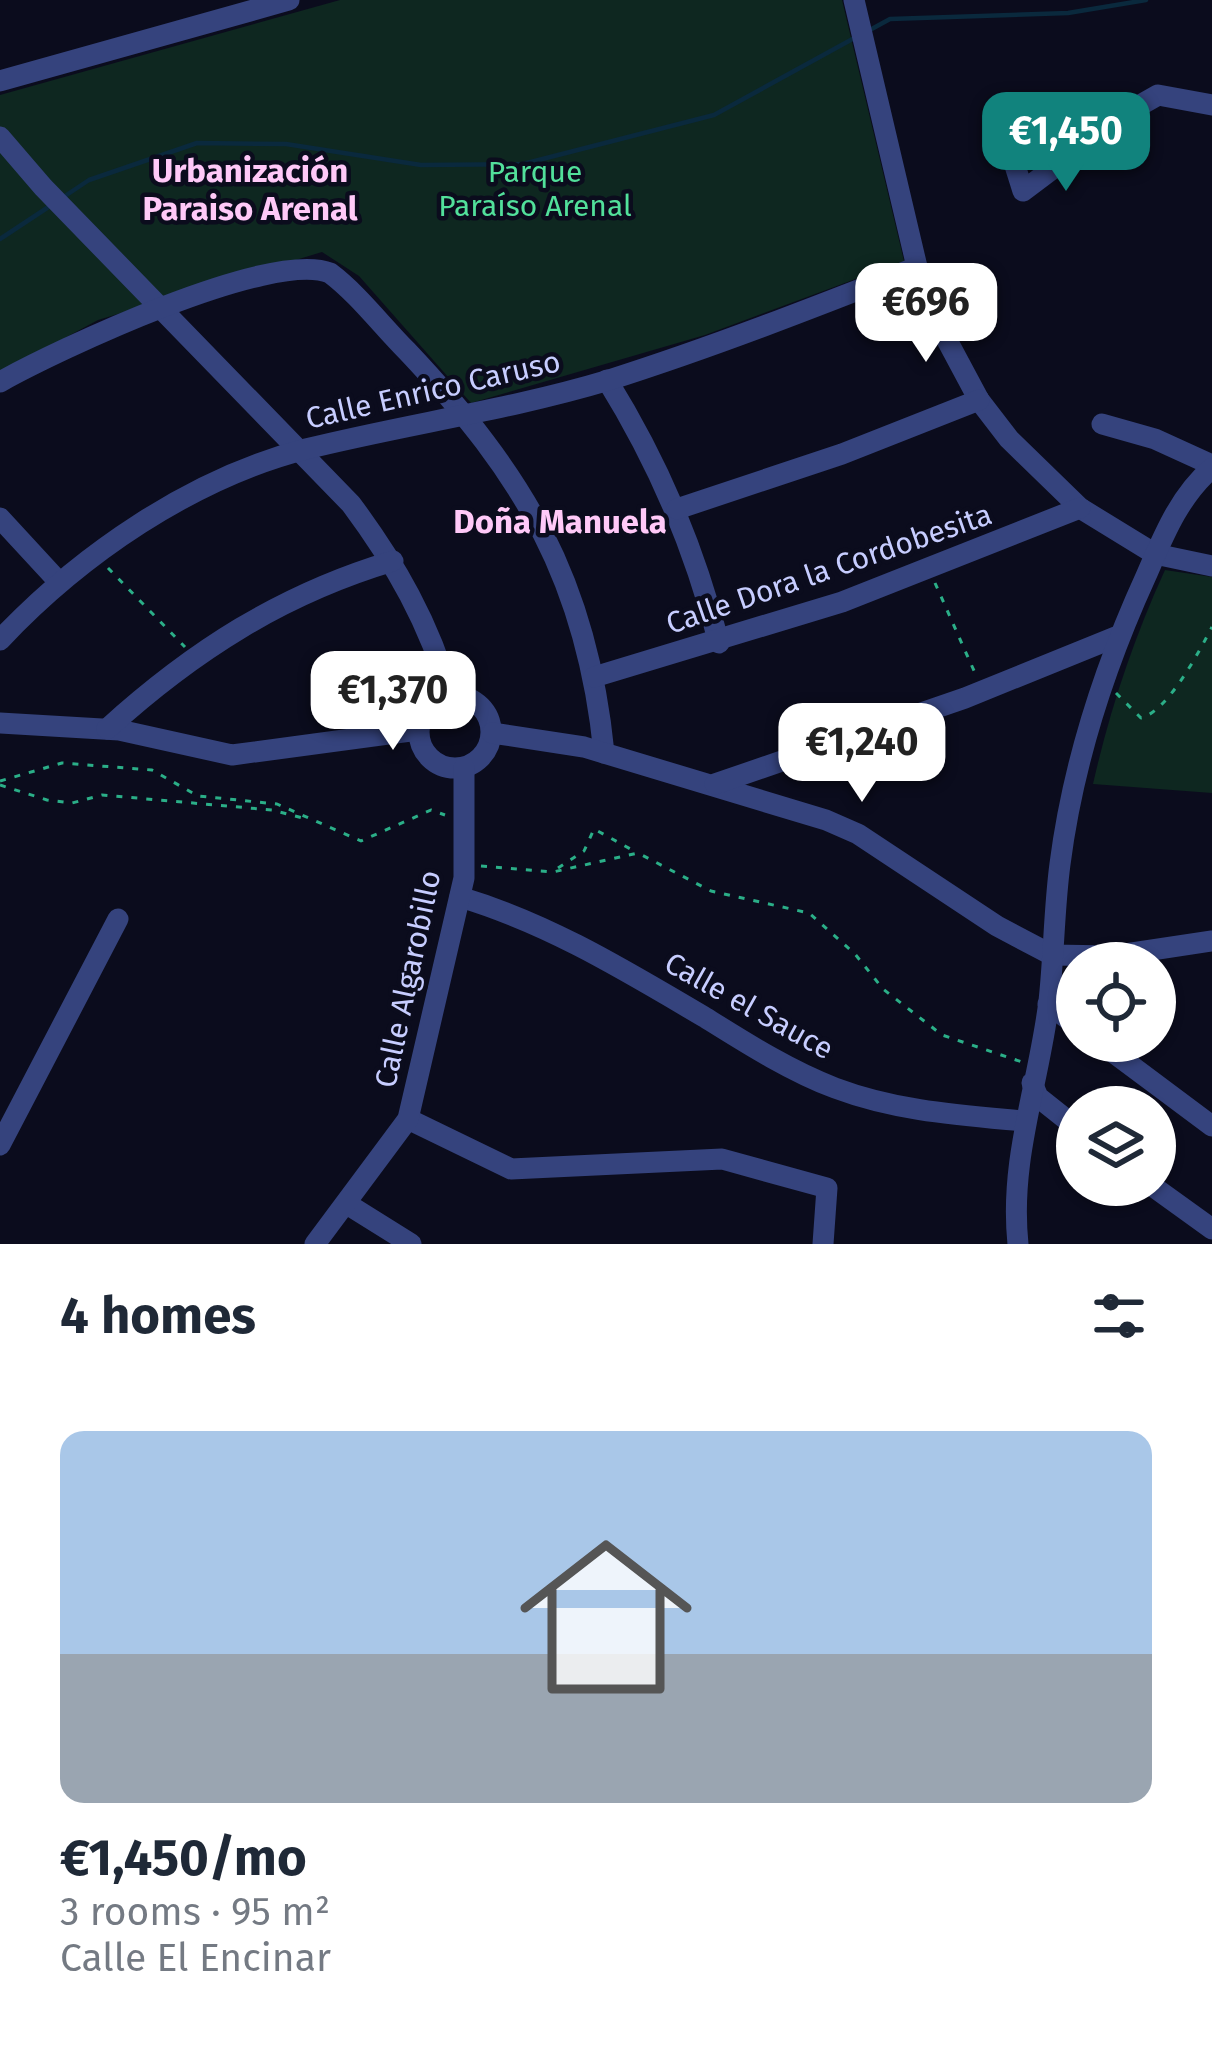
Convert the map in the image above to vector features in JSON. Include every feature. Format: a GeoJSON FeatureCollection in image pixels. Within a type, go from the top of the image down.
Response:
{"type":"FeatureCollection","features":[{"type":"Feature","properties":{"kind":"street"},"geometry":{"type":"LineString","coordinates":[[0,81],[289,0]]}},
{"type":"Feature","properties":{"kind":"street"},"geometry":{"type":"LineString","coordinates":[[854,7],[917,267],[947,344],[980,400],[1009,439],[1080,508],[1155,554],[1212,566]]}},
{"type":"Feature","properties":{"kind":"street"},"geometry":{"type":"LineString","coordinates":[[1001,121],[1023,190],[1158,95],[1212,105]]}},
{"type":"Feature","properties":{"kind":"street"},"geometry":{"type":"LineString","coordinates":[[0,137],[43,188],[302,450],[393,561],[441,665],[450,696]]}},
{"type":"Feature","properties":{"kind":"street","name":"Calle Enrico Caruso"},"geometry":{"type":"LineString","coordinates":[[0,640],[59,582],[163,511],[231,477],[302,450],[468,416],[607,380],[917,267]]}},
{"type":"Feature","properties":{"kind":"street"},"geometry":{"type":"LineString","coordinates":[[0,382],[97,333],[161,309],[277,274],[321,269],[337,278],[468,416],[503,463],[551,548],[580,621],[594,677],[604,753]]}},
{"type":"Feature","properties":{"kind":"street"},"geometry":{"type":"LineString","coordinates":[[607,380],[677,508],[719,643]]}},
{"type":"Feature","properties":{"kind":"street"},"geometry":{"type":"LineString","coordinates":[[677,508],[842,454],[980,400]]}},
{"type":"Feature","properties":{"kind":"street"},"geometry":{"type":"LineString","coordinates":[[1018,1244],[1014,1200],[1023,1121],[1048,1004],[1060,864],[1073,786],[1118,636],[1192,485],[1212,467],[1155,439],[1102,424]]}},
{"type":"Feature","properties":{"kind":"street","name":"Calle Dora la Cordobesita"},"geometry":{"type":"LineString","coordinates":[[594,677],[719,643],[929,571],[1080,508]]}},
{"type":"Feature","properties":{"kind":"street"},"geometry":{"type":"LineString","coordinates":[[0,518],[59,582]]}},
{"type":"Feature","properties":{"kind":"street"},"geometry":{"type":"LineString","coordinates":[[107,729],[194,657],[287,599],[393,561]]}},
{"type":"Feature","properties":{"kind":"street"},"geometry":{"type":"LineString","coordinates":[[715,784],[982,692],[1118,636]]}},
{"type":"Feature","properties":{"kind":"street"},"geometry":{"type":"LineString","coordinates":[[450,696],[463,696],[484,709],[492,733],[478,760],[464,768],[452,769],[428,758],[418,730],[427,709],[450,696]]}},
{"type":"Feature","properties":{"kind":"street"},"geometry":{"type":"LineString","coordinates":[[0,723],[107,729],[232,755],[418,730]]}},
{"type":"Feature","properties":{"kind":"street"},"geometry":{"type":"LineString","coordinates":[[492,733],[604,753],[792,807],[858,834],[997,926],[1052,955],[1112,956],[1212,941]]}},
{"type":"Feature","properties":{"kind":"street","name":"Calle Algarobillo"},"geometry":{"type":"LineString","coordinates":[[315,1244],[408,1119],[460,897],[464,768]]}},
{"type":"Feature","properties":{"kind":"street","name":"Calle el Sauce"},"geometry":{"type":"LineString","coordinates":[[460,897],[521,916],[595,952],[831,1087],[907,1110],[1023,1121]]}},
{"type":"Feature","properties":{"kind":"street"},"geometry":{"type":"LineString","coordinates":[[0,1144],[118,919]]}},
{"type":"Feature","properties":{"kind":"street"},"geometry":{"type":"LineString","coordinates":[[1048,1004],[1056,1010]]}},
{"type":"Feature","properties":{"kind":"street"},"geometry":{"type":"LineString","coordinates":[[1126,1062],[1212,1126]]}},
{"type":"Feature","properties":{"kind":"street"},"geometry":{"type":"LineString","coordinates":[[1032,1083],[1038,1097],[1056,1111]]}},
{"type":"Feature","properties":{"kind":"street"},"geometry":{"type":"LineString","coordinates":[[408,1119],[511,1168],[722,1160],[827,1187],[823,1244]]}},
{"type":"Feature","properties":{"kind":"street"},"geometry":{"type":"LineString","coordinates":[[1176,1203],[1212,1229]]}},
{"type":"Feature","properties":{"kind":"street"},"geometry":{"type":"LineString","coordinates":[[347,1204],[411,1244]]}},
{"type":"Feature","properties":{"kind":"path"},"geometry":{"type":"LineString","coordinates":[[96,556],[194,657]]}},
{"type":"Feature","properties":{"kind":"path"},"geometry":{"type":"LineString","coordinates":[[929,571],[982,692]]}},
{"type":"Feature","properties":{"kind":"path"},"geometry":{"type":"LineString","coordinates":[[1105,677],[1135,715],[1149,717],[1192,664],[1212,627]]}},
{"type":"Feature","properties":{"kind":"path"},"geometry":{"type":"LineString","coordinates":[[0,783],[62,763],[152,770],[198,796],[277,804],[361,841],[431,810],[444,812],[455,841],[482,867],[553,872],[638,853]]}},
{"type":"Feature","properties":{"kind":"path"},"geometry":{"type":"LineString","coordinates":[[0,783],[59,802],[102,795],[272,810],[317,821]]}},
{"type":"Feature","properties":{"kind":"path"},"geometry":{"type":"LineString","coordinates":[[553,872],[584,851],[594,829],[711,891],[809,913],[855,954],[883,989],[942,1035],[1025,1063],[1032,1083]]}},
{"type":"Feature","properties":{"kind":"green space","name":"Parque Paraíso Arenal"},"geometry":{"type":"Polygon","coordinates":[[[340,0],[842,0],[904,261],[705,335],[471,403],[359,276],[322,252],[98,320],[0,373],[0,95],[340,0]]]}},
{"type":"Feature","properties":{"kind":"green space"},"geometry":{"type":"Polygon","coordinates":[[[1165,570],[1212,577],[1212,793],[1093,784],[1123,675],[1165,570]]]}},
{"type":"Feature","properties":{"kind":"waterway"},"geometry":{"type":"LineString","coordinates":[[868,31],[890,19],[1068,13],[1146,0]]}},
{"type":"Feature","properties":{"kind":"waterway"},"geometry":{"type":"LineString","coordinates":[[62,198],[89,180],[197,143],[286,144],[421,165],[523,164],[714,115],[858,36]]}},
{"type":"Feature","properties":{"kind":"waterway"},"geometry":{"type":"LineString","coordinates":[[0,239],[53,204]]}},
{"type":"Feature","properties":{"kind":"district","name":"Urbanización Paraiso Arenal"},"geometry":{"type":"Point","coordinates":[250,189]}},
{"type":"Feature","properties":{"kind":"district","name":"Doña Manuela"},"geometry":{"type":"Point","coordinates":[560,521]}}]}
